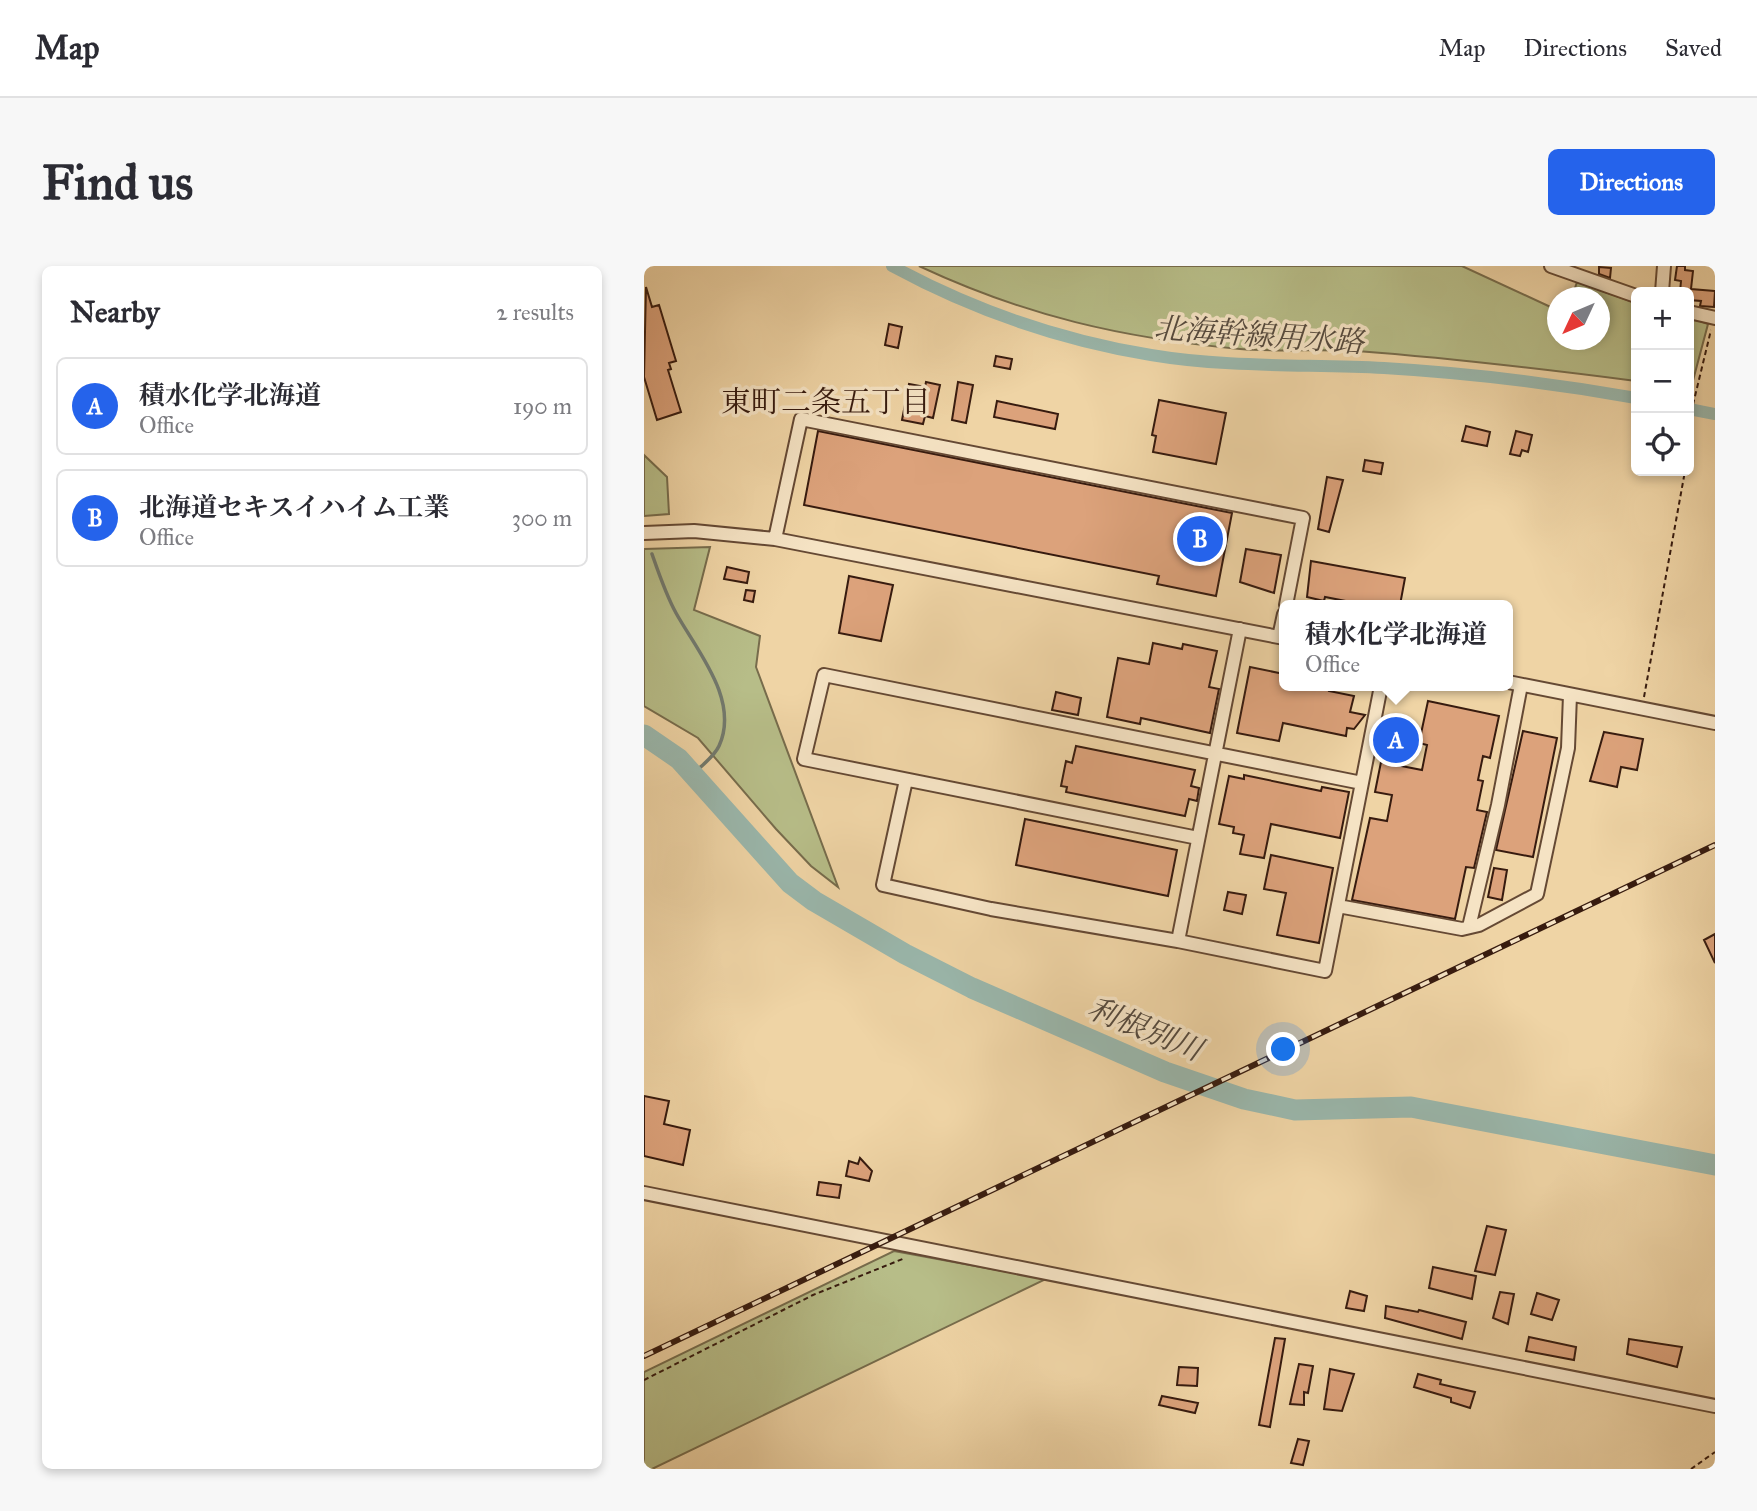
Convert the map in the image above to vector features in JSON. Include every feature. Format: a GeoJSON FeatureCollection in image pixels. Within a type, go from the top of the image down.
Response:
{"type":"FeatureCollection","features":[{"type":"Feature","properties":{"kind":"street"},"geometry":{"type":"LineString","coordinates":[[1551,266],[1580,272],[1631,294]]}},
{"type":"Feature","properties":{"kind":"street"},"geometry":{"type":"LineString","coordinates":[[1662,287],[1664,266]]}},
{"type":"Feature","properties":{"kind":"street"},"geometry":{"type":"LineString","coordinates":[[1694,313],[1714,318]]}},
{"type":"Feature","properties":{"kind":"street"},"geometry":{"type":"LineString","coordinates":[[775,539],[801,419],[1303,518],[1287,600]]}},
{"type":"Feature","properties":{"kind":"street"},"geometry":{"type":"LineString","coordinates":[[644,533],[704,531],[775,539],[1279,636]]}},
{"type":"Feature","properties":{"kind":"street"},"geometry":{"type":"LineString","coordinates":[[1178,941],[1240,629]]}},
{"type":"Feature","properties":{"kind":"street"},"geometry":{"type":"LineString","coordinates":[[1198,838],[804,759],[824,675],[1362,783]]}},
{"type":"Feature","properties":{"kind":"street"},"geometry":{"type":"LineString","coordinates":[[1469,927],[1498,805],[1514,684],[1715,723]]}},
{"type":"Feature","properties":{"kind":"street"},"geometry":{"type":"LineString","coordinates":[[906,780],[883,885],[991,909],[1178,941],[1325,971],[1380,691]]}},
{"type":"Feature","properties":{"kind":"street"},"geometry":{"type":"LineString","coordinates":[[1338,906],[1462,929],[1537,894],[1568,748],[1570,695]]}},
{"type":"Feature","properties":{"kind":"street"},"geometry":{"type":"LineString","coordinates":[[644,1193],[1715,1406]]}},
{"type":"Feature","properties":{"kind":"path"},"geometry":{"type":"LineString","coordinates":[[1691,413],[1714,318]]}},
{"type":"Feature","properties":{"kind":"path"},"geometry":{"type":"LineString","coordinates":[[1642,709],[1684,476]]}},
{"type":"Feature","properties":{"kind":"path"},"geometry":{"type":"LineString","coordinates":[[644,1380],[813,1295],[925,1250]]}},
{"type":"Feature","properties":{"kind":"path"},"geometry":{"type":"LineString","coordinates":[[1690,1469],[1715,1451]]}},
{"type":"Feature","properties":{"kind":"green space"},"geometry":{"type":"Polygon","coordinates":[[[919,266],[1462,266],[1547,305],[1547,350],[1610,350],[1610,294],[1631,301],[1631,380],[1392,354],[1342,350],[1240,349],[1155,338],[1075,322],[998,299],[919,266]]]}},
{"type":"Feature","properties":{"kind":"green space"},"geometry":{"type":"Polygon","coordinates":[[[1577,282],[1591,287],[1575,287],[1577,282]]]}},
{"type":"Feature","properties":{"kind":"green space"},"geometry":{"type":"Polygon","coordinates":[[[1694,319],[1708,324],[1694,377],[1694,319]]]}},
{"type":"Feature","properties":{"kind":"green space"},"geometry":{"type":"Polygon","coordinates":[[[644,455],[667,477],[669,514],[644,516],[644,455]]]}},
{"type":"Feature","properties":{"kind":"green space"},"geometry":{"type":"Polygon","coordinates":[[[710,547],[694,610],[760,636],[756,667],[838,887],[811,866],[776,829],[698,738],[644,706],[644,549],[710,547]]]}},
{"type":"Feature","properties":{"kind":"green space"},"geometry":{"type":"Polygon","coordinates":[[[894,1251],[1046,1279],[652,1469],[644,1469],[644,1372],[894,1251]]]}},
{"type":"Feature","properties":{"kind":"building"},"geometry":{"type":"Polygon","coordinates":[[[1677,266],[1685,266],[1685,270],[1693,271],[1691,287],[1680,287],[1681,281],[1675,280],[1677,266]]]}},
{"type":"Feature","properties":{"kind":"building"},"geometry":{"type":"Polygon","coordinates":[[[1599,267],[1611,268],[1610,278],[1599,274],[1599,267]]]}},
{"type":"Feature","properties":{"kind":"building"},"geometry":{"type":"Polygon","coordinates":[[[646,287],[652,307],[659,305],[676,361],[669,363],[671,369],[668,370],[681,412],[657,420],[644,377],[646,287]]]}},
{"type":"Feature","properties":{"kind":"building"},"geometry":{"type":"Polygon","coordinates":[[[1694,289],[1715,291],[1714,307],[1700,306],[1701,301],[1694,300],[1694,289]]]}},
{"type":"Feature","properties":{"kind":"building"},"geometry":{"type":"Polygon","coordinates":[[[889,324],[902,327],[898,348],[885,345],[889,324]]]}},
{"type":"Feature","properties":{"kind":"building"},"geometry":{"type":"Polygon","coordinates":[[[996,356],[1012,359],[1010,369],[994,366],[996,356]]]}},
{"type":"Feature","properties":{"kind":"building"},"geometry":{"type":"Polygon","coordinates":[[[926,382],[940,385],[933,418],[925,416],[923,424],[902,420],[909,384],[925,387],[926,382]]]}},
{"type":"Feature","properties":{"kind":"building"},"geometry":{"type":"Polygon","coordinates":[[[958,382],[973,385],[966,423],[952,420],[958,382]]]}},
{"type":"Feature","properties":{"kind":"building"},"geometry":{"type":"Polygon","coordinates":[[[1159,400],[1226,413],[1216,464],[1153,452],[1156,436],[1152,435],[1159,400]]]}},
{"type":"Feature","properties":{"kind":"building"},"geometry":{"type":"Polygon","coordinates":[[[997,401],[1058,414],[1055,429],[994,417],[997,401]]]}},
{"type":"Feature","properties":{"kind":"building"},"geometry":{"type":"Polygon","coordinates":[[[1466,426],[1490,432],[1487,446],[1462,441],[1466,426]]]}},
{"type":"Feature","properties":{"kind":"building"},"geometry":{"type":"Polygon","coordinates":[[[818,431],[1232,513],[1216,596],[1157,584],[1159,576],[804,505],[818,431]]]}},
{"type":"Feature","properties":{"kind":"building"},"geometry":{"type":"Polygon","coordinates":[[[1516,431],[1532,435],[1528,452],[1522,450],[1520,456],[1510,454],[1516,431]]]}},
{"type":"Feature","properties":{"kind":"building"},"geometry":{"type":"Polygon","coordinates":[[[1365,460],[1383,463],[1381,474],[1363,471],[1365,460]]]}},
{"type":"Feature","properties":{"kind":"building"},"geometry":{"type":"Polygon","coordinates":[[[1327,477],[1343,480],[1329,532],[1318,529],[1327,477]]]}},
{"type":"Feature","properties":{"kind":"building"},"geometry":{"type":"Polygon","coordinates":[[[1246,549],[1281,555],[1274,593],[1240,582],[1246,549]]]}},
{"type":"Feature","properties":{"kind":"building"},"geometry":{"type":"Polygon","coordinates":[[[1311,561],[1405,578],[1401,600],[1340,600],[1325,597],[1324,600],[1320,600],[1307,597],[1311,561]]]}},
{"type":"Feature","properties":{"kind":"building"},"geometry":{"type":"Polygon","coordinates":[[[727,567],[749,572],[747,583],[724,579],[727,567]]]}},
{"type":"Feature","properties":{"kind":"building"},"geometry":{"type":"Polygon","coordinates":[[[849,576],[893,585],[881,641],[839,633],[849,576]]]}},
{"type":"Feature","properties":{"kind":"building"},"geometry":{"type":"Polygon","coordinates":[[[746,590],[755,591],[753,602],[744,600],[746,590]]]}},
{"type":"Feature","properties":{"kind":"building"},"geometry":{"type":"Polygon","coordinates":[[[1153,643],[1182,649],[1183,644],[1217,651],[1209,687],[1219,689],[1210,733],[1141,718],[1140,724],[1107,717],[1118,658],[1149,664],[1153,643]]]}},
{"type":"Feature","properties":{"kind":"building"},"geometry":{"type":"Polygon","coordinates":[[[1250,667],[1279,673],[1279,691],[1329,691],[1354,696],[1350,712],[1365,715],[1354,729],[1347,728],[1346,736],[1283,723],[1279,741],[1237,733],[1250,667]]]}},
{"type":"Feature","properties":{"kind":"building"},"geometry":{"type":"Polygon","coordinates":[[[1056,692],[1081,698],[1078,715],[1052,710],[1056,692]]]}},
{"type":"Feature","properties":{"kind":"building"},"geometry":{"type":"Polygon","coordinates":[[[1428,701],[1499,716],[1490,758],[1483,756],[1478,780],[1483,781],[1477,810],[1487,812],[1474,868],[1466,867],[1455,919],[1352,900],[1370,818],[1387,821],[1392,795],[1375,792],[1381,762],[1422,770],[1427,745],[1419,743],[1428,701]]]}},
{"type":"Feature","properties":{"kind":"building"},"geometry":{"type":"Polygon","coordinates":[[[1523,731],[1557,738],[1533,857],[1496,850],[1523,731]]]}},
{"type":"Feature","properties":{"kind":"building"},"geometry":{"type":"Polygon","coordinates":[[[1604,732],[1643,739],[1637,770],[1621,767],[1617,787],[1590,781],[1604,732]]]}},
{"type":"Feature","properties":{"kind":"building"},"geometry":{"type":"Polygon","coordinates":[[[1076,746],[1195,770],[1191,786],[1199,788],[1197,801],[1189,799],[1185,816],[1066,792],[1067,787],[1061,786],[1066,761],[1072,763],[1076,746]]]}},
{"type":"Feature","properties":{"kind":"building"},"geometry":{"type":"Polygon","coordinates":[[[1244,775],[1321,791],[1322,787],[1349,792],[1340,838],[1271,824],[1264,858],[1240,854],[1244,835],[1233,833],[1234,827],[1219,824],[1229,776],[1244,779],[1244,775]]]}},
{"type":"Feature","properties":{"kind":"building"},"geometry":{"type":"Polygon","coordinates":[[[1025,819],[1177,850],[1168,896],[1016,865],[1025,819]]]}},
{"type":"Feature","properties":{"kind":"building"},"geometry":{"type":"Polygon","coordinates":[[[1271,855],[1333,868],[1319,943],[1277,935],[1286,893],[1264,889],[1271,855]]]}},
{"type":"Feature","properties":{"kind":"building"},"geometry":{"type":"Polygon","coordinates":[[[1494,868],[1507,870],[1502,900],[1488,897],[1494,868]]]}},
{"type":"Feature","properties":{"kind":"building"},"geometry":{"type":"Polygon","coordinates":[[[1228,892],[1246,895],[1242,914],[1224,910],[1228,892]]]}},
{"type":"Feature","properties":{"kind":"building"},"geometry":{"type":"Polygon","coordinates":[[[1715,934],[1715,963],[1704,940],[1715,934]]]}},
{"type":"Feature","properties":{"kind":"building"},"geometry":{"type":"Polygon","coordinates":[[[644,1096],[669,1101],[664,1124],[690,1130],[683,1165],[644,1156],[644,1096]]]}},
{"type":"Feature","properties":{"kind":"building"},"geometry":{"type":"Polygon","coordinates":[[[860,1158],[872,1171],[869,1181],[846,1176],[849,1161],[858,1164],[860,1158]]]}},
{"type":"Feature","properties":{"kind":"building"},"geometry":{"type":"Polygon","coordinates":[[[819,1182],[841,1185],[839,1198],[817,1195],[819,1182]]]}},
{"type":"Feature","properties":{"kind":"building"},"geometry":{"type":"Polygon","coordinates":[[[1487,1226],[1506,1230],[1495,1275],[1475,1271],[1487,1226]]]}},
{"type":"Feature","properties":{"kind":"building"},"geometry":{"type":"Polygon","coordinates":[[[1433,1267],[1476,1276],[1472,1299],[1429,1288],[1433,1267]]]}},
{"type":"Feature","properties":{"kind":"building"},"geometry":{"type":"Polygon","coordinates":[[[1350,1291],[1367,1296],[1364,1311],[1346,1308],[1350,1291]]]}},
{"type":"Feature","properties":{"kind":"building"},"geometry":{"type":"Polygon","coordinates":[[[1500,1292],[1514,1294],[1508,1324],[1493,1318],[1500,1292]]]}},
{"type":"Feature","properties":{"kind":"building"},"geometry":{"type":"Polygon","coordinates":[[[1537,1293],[1559,1300],[1552,1320],[1531,1314],[1537,1293]]]}},
{"type":"Feature","properties":{"kind":"building"},"geometry":{"type":"Polygon","coordinates":[[[1386,1306],[1418,1312],[1419,1310],[1466,1322],[1462,1339],[1385,1318],[1386,1306]]]}},
{"type":"Feature","properties":{"kind":"building"},"geometry":{"type":"Polygon","coordinates":[[[1529,1337],[1576,1347],[1574,1360],[1526,1351],[1529,1337]]]}},
{"type":"Feature","properties":{"kind":"building"},"geometry":{"type":"Polygon","coordinates":[[[1275,1338],[1285,1339],[1270,1427],[1259,1425],[1275,1338]]]}},
{"type":"Feature","properties":{"kind":"building"},"geometry":{"type":"Polygon","coordinates":[[[1629,1339],[1682,1347],[1677,1367],[1627,1354],[1629,1339]]]}},
{"type":"Feature","properties":{"kind":"building"},"geometry":{"type":"Polygon","coordinates":[[[1299,1364],[1313,1366],[1308,1393],[1304,1392],[1304,1405],[1290,1404],[1299,1364]]]}},
{"type":"Feature","properties":{"kind":"building"},"geometry":{"type":"Polygon","coordinates":[[[1179,1367],[1198,1368],[1197,1386],[1177,1385],[1179,1367]]]}},
{"type":"Feature","properties":{"kind":"building"},"geometry":{"type":"Polygon","coordinates":[[[1330,1369],[1354,1374],[1342,1411],[1324,1409],[1330,1369]]]}},
{"type":"Feature","properties":{"kind":"building"},"geometry":{"type":"Polygon","coordinates":[[[1418,1374],[1441,1380],[1440,1384],[1475,1392],[1470,1408],[1451,1402],[1451,1398],[1414,1387],[1418,1374]]]}},
{"type":"Feature","properties":{"kind":"building"},"geometry":{"type":"Polygon","coordinates":[[[1162,1396],[1198,1403],[1195,1413],[1159,1405],[1162,1396]]]}},
{"type":"Feature","properties":{"kind":"building"},"geometry":{"type":"Polygon","coordinates":[[[1298,1439],[1309,1441],[1303,1465],[1291,1463],[1298,1439]]]}},
{"type":"Feature","properties":{"kind":"waterway","name":"北海幹線用水路"},"geometry":{"type":"LineString","coordinates":[[892,266],[986,310],[1050,332],[1117,349],[1180,359],[1238,364],[1384,368],[1447,373],[1542,383],[1631,397]]}},
{"type":"Feature","properties":{"kind":"waterway","name":"北海幹線用水路"},"geometry":{"type":"LineString","coordinates":[[1694,410],[1715,414]]}},
{"type":"Feature","properties":{"kind":"waterway"},"geometry":{"type":"LineString","coordinates":[[652,554],[672,606],[713,676],[724,711],[724,729],[719,746],[711,758],[693,774]]}},
{"type":"Feature","properties":{"kind":"waterway","name":"利根別川"},"geometry":{"type":"LineString","coordinates":[[644,735],[679,759],[790,883],[814,901],[905,954],[972,988],[1165,1072],[1244,1099],[1295,1110],[1411,1107],[1715,1165]]}},
{"type":"Feature","properties":{"kind":"railway"},"geometry":{"type":"LineString","coordinates":[[644,1356],[1715,845]]}},
{"type":"Feature","properties":{"kind":"place","name":"北海道セキスイハイム工業"},"geometry":{"type":"Point","coordinates":[1200,539]}},
{"type":"Feature","properties":{"kind":"place","name":"積水化学北海道"},"geometry":{"type":"Point","coordinates":[1396,740]}},
{"type":"Feature","properties":{"kind":"district","name":"東町二条五丁目"},"geometry":{"type":"Point","coordinates":[826,402]}}]}
